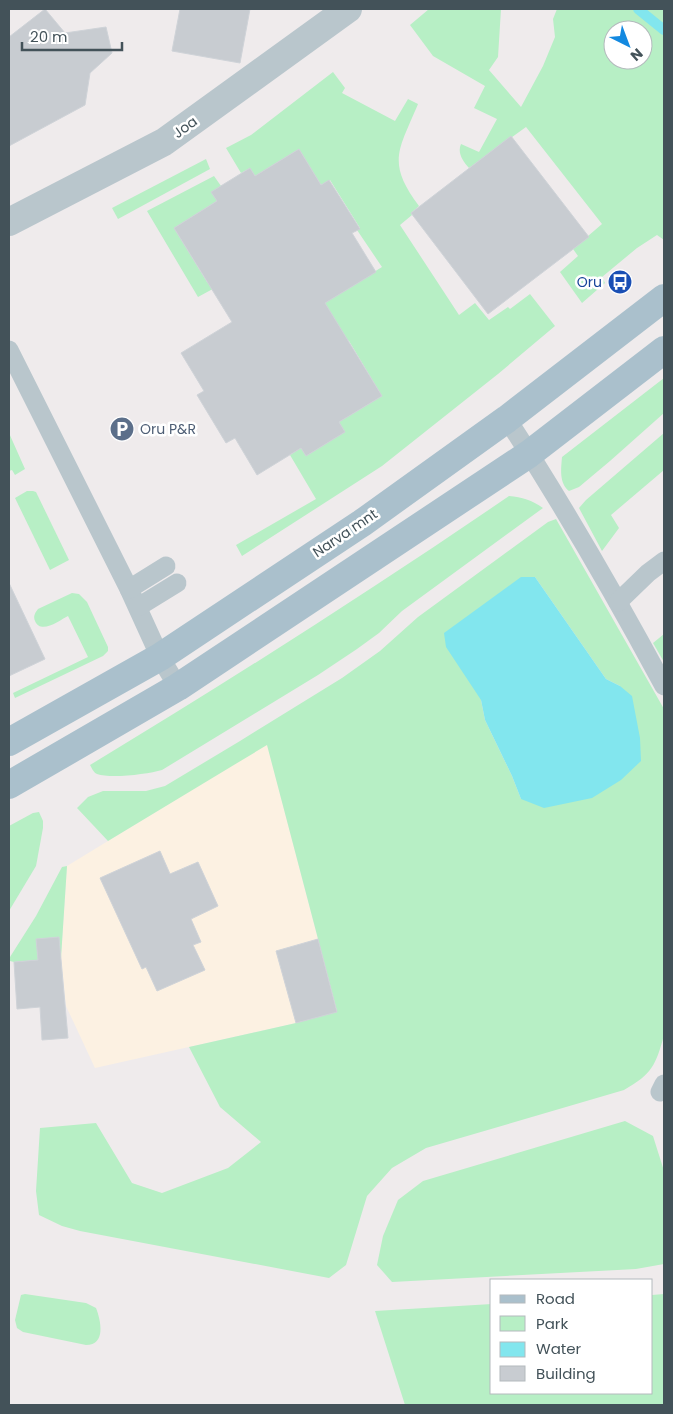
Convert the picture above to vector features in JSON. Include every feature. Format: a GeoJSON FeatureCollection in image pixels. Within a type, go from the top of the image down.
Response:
{"type":"FeatureCollection","features":[{"type":"Feature","properties":{"kind":"main road","name":"Narva mnt"},"geometry":{"type":"LineString","coordinates":[[9,742],[160,657],[362,523],[507,418],[664,298]]}},
{"type":"Feature","properties":{"kind":"main road"},"geometry":{"type":"LineString","coordinates":[[9,785],[178,687],[529,454],[664,350]]}},
{"type":"Feature","properties":{"kind":"street","name":"Joa"},"geometry":{"type":"LineString","coordinates":[[9,222],[164,142],[348,9]]}},
{"type":"Feature","properties":{"kind":"lane"},"geometry":{"type":"LineString","coordinates":[[9,350],[138,607],[160,657],[178,687]]}},
{"type":"Feature","properties":{"kind":"lane"},"geometry":{"type":"LineString","coordinates":[[507,418],[618,602],[664,686]]}},
{"type":"Feature","properties":{"kind":"lane"},"geometry":{"type":"LineString","coordinates":[[618,602],[648,573],[664,561]]}},
{"type":"Feature","properties":{"kind":"lane"},"geometry":{"type":"LineString","coordinates":[[129,589],[166,566]]}},
{"type":"Feature","properties":{"kind":"lane"},"geometry":{"type":"LineString","coordinates":[[138,607],[177,583]]}},
{"type":"Feature","properties":{"kind":"shaded area"},"geometry":{"type":"Polygon","coordinates":[[[267,744],[337,1012],[95,1068],[66,1006],[61,958],[67,866],[267,744]]]}},
{"type":"Feature","properties":{"kind":"green space"},"geometry":{"type":"Polygon","coordinates":[[[429,9],[501,9],[498,57],[489,70],[521,107],[543,66],[555,37],[553,19],[557,9],[664,9],[664,240],[657,235],[637,248],[602,277],[605,283],[582,303],[560,272],[578,256],[573,249],[602,224],[526,127],[469,168],[460,154],[461,144],[479,152],[497,119],[474,108],[485,86],[433,56],[410,25],[429,9]]]}},
{"type":"Feature","properties":{"kind":"green space"},"geometry":{"type":"Polygon","coordinates":[[[333,72],[345,88],[342,93],[395,121],[408,99],[418,104],[401,145],[399,167],[402,178],[419,206],[400,225],[459,315],[475,303],[489,320],[508,307],[510,309],[530,294],[555,326],[382,466],[242,556],[236,545],[316,499],[290,455],[301,448],[306,456],[344,432],[339,422],[382,396],[349,341],[303,316],[382,267],[357,230],[360,228],[330,180],[321,185],[299,149],[255,176],[250,168],[241,173],[226,148],[251,135],[333,72]]]}},
{"type":"Feature","properties":{"kind":"green space"},"geometry":{"type":"Polygon","coordinates":[[[206,159],[210,169],[118,219],[112,208],[206,159]]]}},
{"type":"Feature","properties":{"kind":"green space"},"geometry":{"type":"Polygon","coordinates":[[[214,176],[221,186],[212,192],[217,201],[174,228],[207,282],[220,285],[198,297],[147,211],[214,176]]]}},
{"type":"Feature","properties":{"kind":"green space"},"geometry":{"type":"Polygon","coordinates":[[[664,378],[664,413],[579,487],[569,491],[562,480],[562,457],[664,378]]]}},
{"type":"Feature","properties":{"kind":"green space"},"geometry":{"type":"Polygon","coordinates":[[[9,433],[25,469],[15,475],[12,470],[9,471],[9,433]]]}},
{"type":"Feature","properties":{"kind":"green space"},"geometry":{"type":"Polygon","coordinates":[[[664,433],[664,470],[611,515],[619,528],[602,551],[579,508],[664,433]]]}},
{"type":"Feature","properties":{"kind":"green space"},"geometry":{"type":"Polygon","coordinates":[[[27,491],[36,492],[69,560],[50,570],[15,498],[27,491]]]}},
{"type":"Feature","properties":{"kind":"green space"},"geometry":{"type":"Polygon","coordinates":[[[509,496],[527,499],[543,508],[402,611],[379,633],[318,675],[162,770],[120,776],[103,775],[94,772],[90,765],[301,634],[509,496]]]}},
{"type":"Feature","properties":{"kind":"green space"},"geometry":{"type":"Polygon","coordinates":[[[556,519],[664,709],[664,1035],[652,1068],[641,1079],[624,1090],[426,1148],[392,1168],[367,1196],[346,1265],[329,1278],[80,1231],[62,1226],[39,1215],[36,1191],[40,1128],[96,1123],[132,1183],[162,1193],[228,1168],[261,1142],[220,1107],[189,1047],[296,1023],[337,1011],[267,745],[108,841],[77,808],[88,797],[103,791],[146,791],[165,786],[240,741],[342,678],[380,651],[418,617],[548,522],[556,519]],[[535,577],[481,700],[485,720],[521,799],[620,686],[606,679],[535,577]]]}},
{"type":"Feature","properties":{"kind":"green space"},"geometry":{"type":"Polygon","coordinates":[[[72,593],[79,594],[87,602],[108,647],[108,651],[103,656],[15,698],[13,693],[88,657],[68,616],[46,627],[38,625],[34,619],[38,609],[72,593]]]}},
{"type":"Feature","properties":{"kind":"green space"},"geometry":{"type":"Polygon","coordinates":[[[664,634],[664,662],[653,643],[664,634]]]}},
{"type":"Feature","properties":{"kind":"green space"},"geometry":{"type":"Polygon","coordinates":[[[39,812],[43,821],[43,828],[36,866],[9,911],[9,826],[33,813],[39,812]]]}},
{"type":"Feature","properties":{"kind":"green space"},"geometry":{"type":"Polygon","coordinates":[[[67,866],[61,958],[10,961],[10,957],[36,916],[62,867],[67,866]]]}},
{"type":"Feature","properties":{"kind":"green space"},"geometry":{"type":"Polygon","coordinates":[[[625,1121],[653,1136],[664,1171],[664,1264],[636,1269],[392,1282],[377,1265],[383,1236],[398,1200],[423,1181],[625,1121]]]}},
{"type":"Feature","properties":{"kind":"green space"},"geometry":{"type":"Polygon","coordinates":[[[664,1294],[664,1405],[405,1405],[375,1311],[490,1304],[490,1394],[653,1394],[653,1295],[664,1294]]]}},
{"type":"Feature","properties":{"kind":"green space"},"geometry":{"type":"Polygon","coordinates":[[[21,1295],[86,1303],[96,1308],[100,1325],[97,1341],[86,1345],[23,1332],[17,1328],[15,1320],[21,1295]]]}},
{"type":"Feature","properties":{"kind":"water"},"geometry":{"type":"Polygon","coordinates":[[[521,577],[535,577],[606,679],[620,686],[632,696],[640,738],[641,761],[621,780],[592,798],[544,808],[521,799],[485,720],[481,700],[446,647],[444,633],[521,577]]]}},
{"type":"Feature","properties":{"kind":"building"},"geometry":{"type":"Polygon","coordinates":[[[45,9],[65,33],[106,27],[112,53],[90,73],[85,105],[9,146],[9,37],[45,9]]]}},
{"type":"Feature","properties":{"kind":"building"},"geometry":{"type":"Polygon","coordinates":[[[180,9],[250,9],[240,63],[172,51],[180,9]]]}},
{"type":"Feature","properties":{"kind":"building"},"geometry":{"type":"Polygon","coordinates":[[[511,136],[589,237],[488,314],[411,213],[511,136]]]}},
{"type":"Feature","properties":{"kind":"building"},"geometry":{"type":"Polygon","coordinates":[[[299,149],[321,185],[329,180],[360,229],[352,233],[376,272],[325,303],[382,396],[339,422],[345,432],[306,456],[301,448],[257,475],[235,438],[226,443],[197,395],[204,391],[181,353],[232,322],[174,228],[217,201],[211,192],[250,168],[255,176],[299,149]]]}},
{"type":"Feature","properties":{"kind":"building"},"geometry":{"type":"Polygon","coordinates":[[[9,583],[45,659],[9,676],[9,583]]]}},
{"type":"Feature","properties":{"kind":"building"},"geometry":{"type":"Polygon","coordinates":[[[160,851],[170,874],[198,862],[218,906],[191,919],[201,942],[193,945],[205,970],[157,991],[146,967],[142,969],[100,878],[160,851]]]}},
{"type":"Feature","properties":{"kind":"building"},"geometry":{"type":"Polygon","coordinates":[[[59,937],[68,1038],[42,1040],[40,1007],[17,1009],[14,962],[38,960],[36,939],[59,937]]]}},
{"type":"Feature","properties":{"kind":"building"},"geometry":{"type":"Polygon","coordinates":[[[318,939],[337,1012],[296,1023],[276,951],[318,939]]]}},
{"type":"Feature","properties":{"kind":"waterway"},"geometry":{"type":"LineString","coordinates":[[638,9],[664,30]]}},
{"type":"Feature","properties":{"kind":"place","name":"Oru"},"geometry":{"type":"Point","coordinates":[620,282]}},
{"type":"Feature","properties":{"kind":"place","name":"Oru P&R"},"geometry":{"type":"Point","coordinates":[122,429]}}]}
